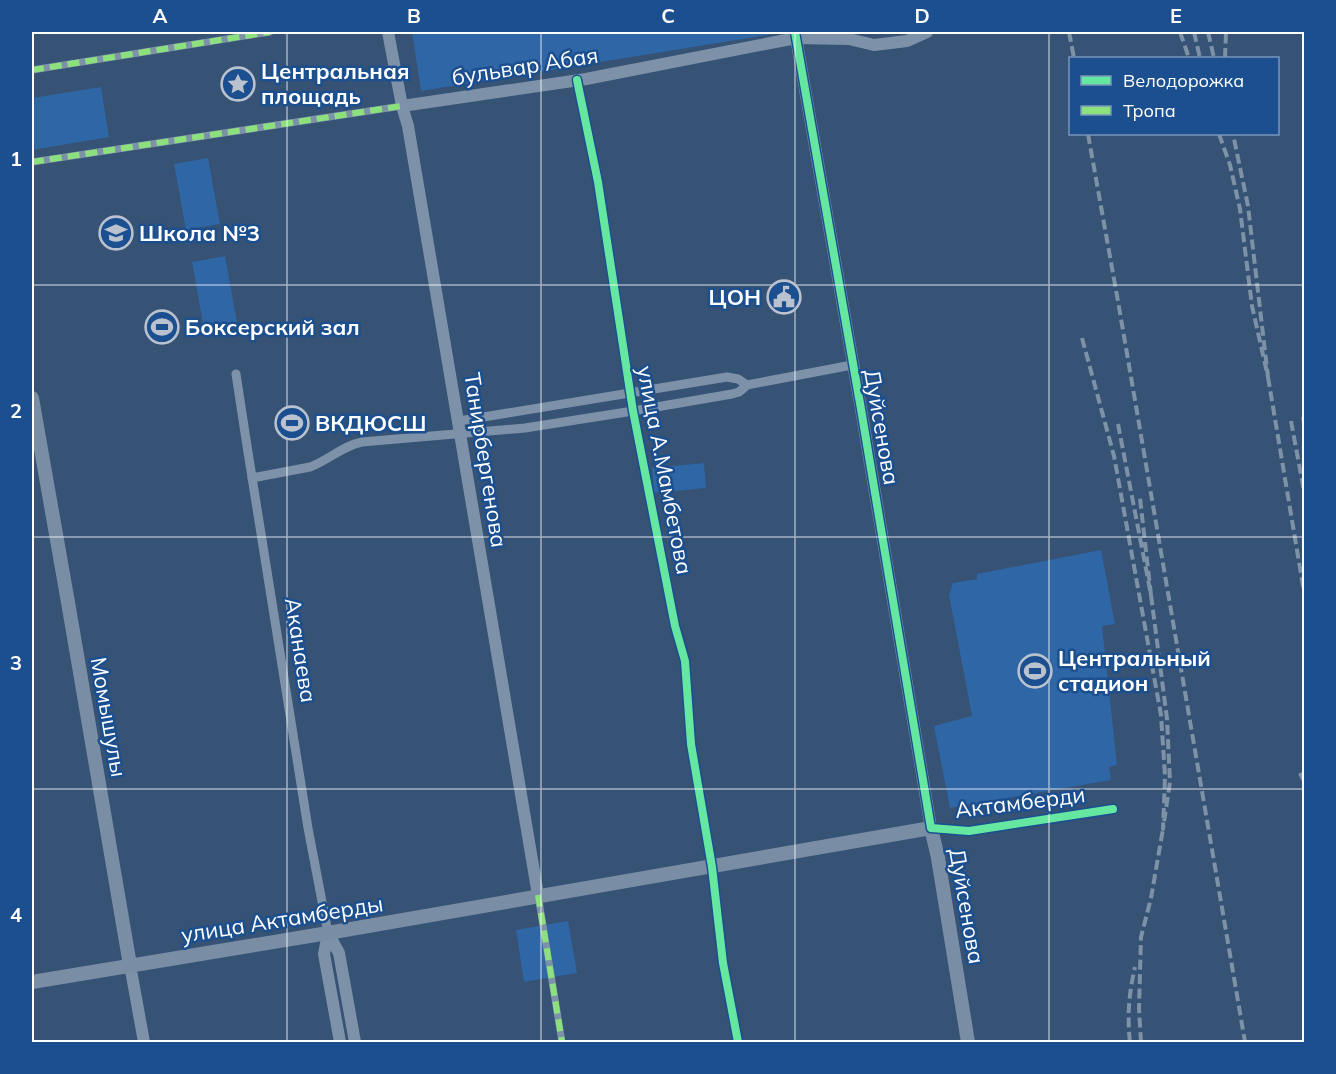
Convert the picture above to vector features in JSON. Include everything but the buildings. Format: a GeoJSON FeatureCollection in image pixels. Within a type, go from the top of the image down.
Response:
{"type":"FeatureCollection","features":[{"type":"Feature","properties":{"kind":"main road","name":"Момышулы"},"geometry":{"type":"LineString","coordinates":[[32,398],[130,965]]}},
{"type":"Feature","properties":{"kind":"main road","name":"Актамберди"},"geometry":{"type":"LineString","coordinates":[[538,895],[931,828]]}},
{"type":"Feature","properties":{"kind":"main road","name":"Дуйсенова"},"geometry":{"type":"LineString","coordinates":[[931,828],[968,1042]]}},
{"type":"Feature","properties":{"kind":"main road","name":"улица Актамберды"},"geometry":{"type":"LineString","coordinates":[[32,982],[328,933],[538,895]]}},
{"type":"Feature","properties":{"kind":"street"},"geometry":{"type":"LineString","coordinates":[[32,70],[270,32]]}},
{"type":"Feature","properties":{"kind":"street","name":"Танирбергенова"},"geometry":{"type":"LineString","coordinates":[[388,32],[408,126],[538,895]]}},
{"type":"Feature","properties":{"kind":"street"},"geometry":{"type":"LineString","coordinates":[[796,35],[849,39],[874,45],[907,41],[927,32]]}},
{"type":"Feature","properties":{"kind":"street","name":"бульвар Абая"},"geometry":{"type":"LineString","coordinates":[[402,106],[577,80],[796,35]]}},
{"type":"Feature","properties":{"kind":"street","name":"Дуйсенова"},"geometry":{"type":"LineString","coordinates":[[796,35],[931,828]]}},
{"type":"Feature","properties":{"kind":"street","name":"улица А.Мамбетова"},"geometry":{"type":"LineString","coordinates":[[577,80],[598,182],[633,411],[675,627],[685,661],[691,744],[712,867],[723,963],[738,1042]]}},
{"type":"Feature","properties":{"kind":"street"},"geometry":{"type":"LineString","coordinates":[[32,162],[402,106]]}},
{"type":"Feature","properties":{"kind":"street"},"geometry":{"type":"LineString","coordinates":[[460,428],[525,428],[633,411],[732,394],[739,392],[747,385],[852,365]]}},
{"type":"Feature","properties":{"kind":"street","name":"Аканаева"},"geometry":{"type":"LineString","coordinates":[[236,374],[308,828],[328,933],[339,953],[355,1042]]}},
{"type":"Feature","properties":{"kind":"street"},"geometry":{"type":"LineString","coordinates":[[252,478],[310,467],[345,447],[362,441],[460,428],[631,393],[727,377],[738,379],[747,385]]}},
{"type":"Feature","properties":{"kind":"street","name":"Актамберди"},"geometry":{"type":"LineString","coordinates":[[931,828],[969,831],[1113,808]]}},
{"type":"Feature","properties":{"kind":"street"},"geometry":{"type":"LineString","coordinates":[[538,895],[562,1042]]}},
{"type":"Feature","properties":{"kind":"street","name":"Аканаева"},"geometry":{"type":"LineString","coordinates":[[328,933],[324,954],[340,1042]]}},
{"type":"Feature","properties":{"kind":"street","name":"Момышулы"},"geometry":{"type":"LineString","coordinates":[[130,965],[144,1042]]}},
{"type":"Feature","properties":{"kind":"shaded area"},"geometry":{"type":"Polygon","coordinates":[[[412,32],[786,32],[421,91],[412,32]]]}},
{"type":"Feature","properties":{"kind":"shaded area"},"geometry":{"type":"Polygon","coordinates":[[[101,87],[109,137],[32,150],[32,98],[101,87]]]}},
{"type":"Feature","properties":{"kind":"shaded area"},"geometry":{"type":"Polygon","coordinates":[[[208,158],[220,224],[186,230],[174,164],[208,158]]]}},
{"type":"Feature","properties":{"kind":"shaded area"},"geometry":{"type":"Polygon","coordinates":[[[225,256],[237,323],[204,329],[192,262],[225,256]]]}},
{"type":"Feature","properties":{"kind":"shaded area"},"geometry":{"type":"Polygon","coordinates":[[[704,463],[706,488],[654,493],[652,468],[704,463]]]}},
{"type":"Feature","properties":{"kind":"shaded area","name":"Центральный стадион"},"geometry":{"type":"Polygon","coordinates":[[[1101,550],[1115,624],[1102,626],[1117,765],[1109,767],[1111,780],[950,808],[934,726],[972,716],[949,595],[953,583],[977,579],[977,574],[1101,550]]]}},
{"type":"Feature","properties":{"kind":"shaded area"},"geometry":{"type":"Polygon","coordinates":[[[568,921],[577,973],[524,982],[516,930],[568,921]]]}},
{"type":"Feature","properties":{"kind":"railway"},"geometry":{"type":"LineString","coordinates":[[1069,32],[1074,57]]}},
{"type":"Feature","properties":{"kind":"railway"},"geometry":{"type":"LineString","coordinates":[[1180,32],[1189,57]]}},
{"type":"Feature","properties":{"kind":"railway"},"geometry":{"type":"LineString","coordinates":[[1194,32],[1200,57]]}},
{"type":"Feature","properties":{"kind":"railway"},"geometry":{"type":"LineString","coordinates":[[1208,32],[1214,57]]}},
{"type":"Feature","properties":{"kind":"railway"},"geometry":{"type":"LineString","coordinates":[[1225,57],[1226,32]]}},
{"type":"Feature","properties":{"kind":"railway"},"geometry":{"type":"LineString","coordinates":[[1088,135],[1245,1042]]}},
{"type":"Feature","properties":{"kind":"railway"},"geometry":{"type":"LineString","coordinates":[[1219,135],[1230,165],[1240,209],[1252,306],[1268,377],[1248,206],[1233,135]]}},
{"type":"Feature","properties":{"kind":"railway"},"geometry":{"type":"LineString","coordinates":[[1082,338],[1114,456],[1161,715],[1165,776],[1163,829],[1170,782],[1167,719],[1151,595]]}},
{"type":"Feature","properties":{"kind":"railway"},"geometry":{"type":"LineString","coordinates":[[1268,377],[1304,592]]}},
{"type":"Feature","properties":{"kind":"railway"},"geometry":{"type":"LineString","coordinates":[[1303,417],[1304,423]]}},
{"type":"Feature","properties":{"kind":"railway"},"geometry":{"type":"LineString","coordinates":[[1291,421],[1304,491]]}},
{"type":"Feature","properties":{"kind":"railway"},"geometry":{"type":"LineString","coordinates":[[1118,424],[1151,595],[1140,498]]}},
{"type":"Feature","properties":{"kind":"railway"},"geometry":{"type":"LineString","coordinates":[[1300,773],[1304,781]]}},
{"type":"Feature","properties":{"kind":"railway"},"geometry":{"type":"LineString","coordinates":[[1141,1042],[1139,1009],[1141,937],[1151,898],[1163,829]]}},
{"type":"Feature","properties":{"kind":"railway"},"geometry":{"type":"LineString","coordinates":[[1130,1042],[1129,1004],[1135,967]]}},
{"type":"Feature","properties":{"kind":"marked path"},"geometry":{"type":"LineString","coordinates":[[32,70],[270,32]]}},
{"type":"Feature","properties":{"kind":"marked path"},"geometry":{"type":"LineString","coordinates":[[32,162],[402,106]]}},
{"type":"Feature","properties":{"kind":"marked path"},"geometry":{"type":"LineString","coordinates":[[538,895],[562,1042]]}},
{"type":"Feature","properties":{"kind":"cycle path"},"geometry":{"type":"LineString","coordinates":[[795,32],[931,828],[969,831],[1113,809]]}},
{"type":"Feature","properties":{"kind":"cycle path"},"geometry":{"type":"LineString","coordinates":[[577,80],[598,182],[633,411],[675,626],[685,661],[691,744],[712,867],[723,963],[738,1042]]}},
{"type":"Feature","properties":{"kind":"place","name":"Центральная площадь"},"geometry":{"type":"Point","coordinates":[238,84]}},
{"type":"Feature","properties":{"kind":"place","name":"Школа №3"},"geometry":{"type":"Point","coordinates":[116,233]}},
{"type":"Feature","properties":{"kind":"place","name":"ЦОН"},"geometry":{"type":"Point","coordinates":[784,297]}},
{"type":"Feature","properties":{"kind":"place","name":"Боксерский зал"},"geometry":{"type":"Point","coordinates":[162,327]}},
{"type":"Feature","properties":{"kind":"place","name":"ВКДЮСШ"},"geometry":{"type":"Point","coordinates":[292,423]}},
{"type":"Feature","properties":{"kind":"place","name":"Центральный стадион"},"geometry":{"type":"Point","coordinates":[1035,671]}}]}
